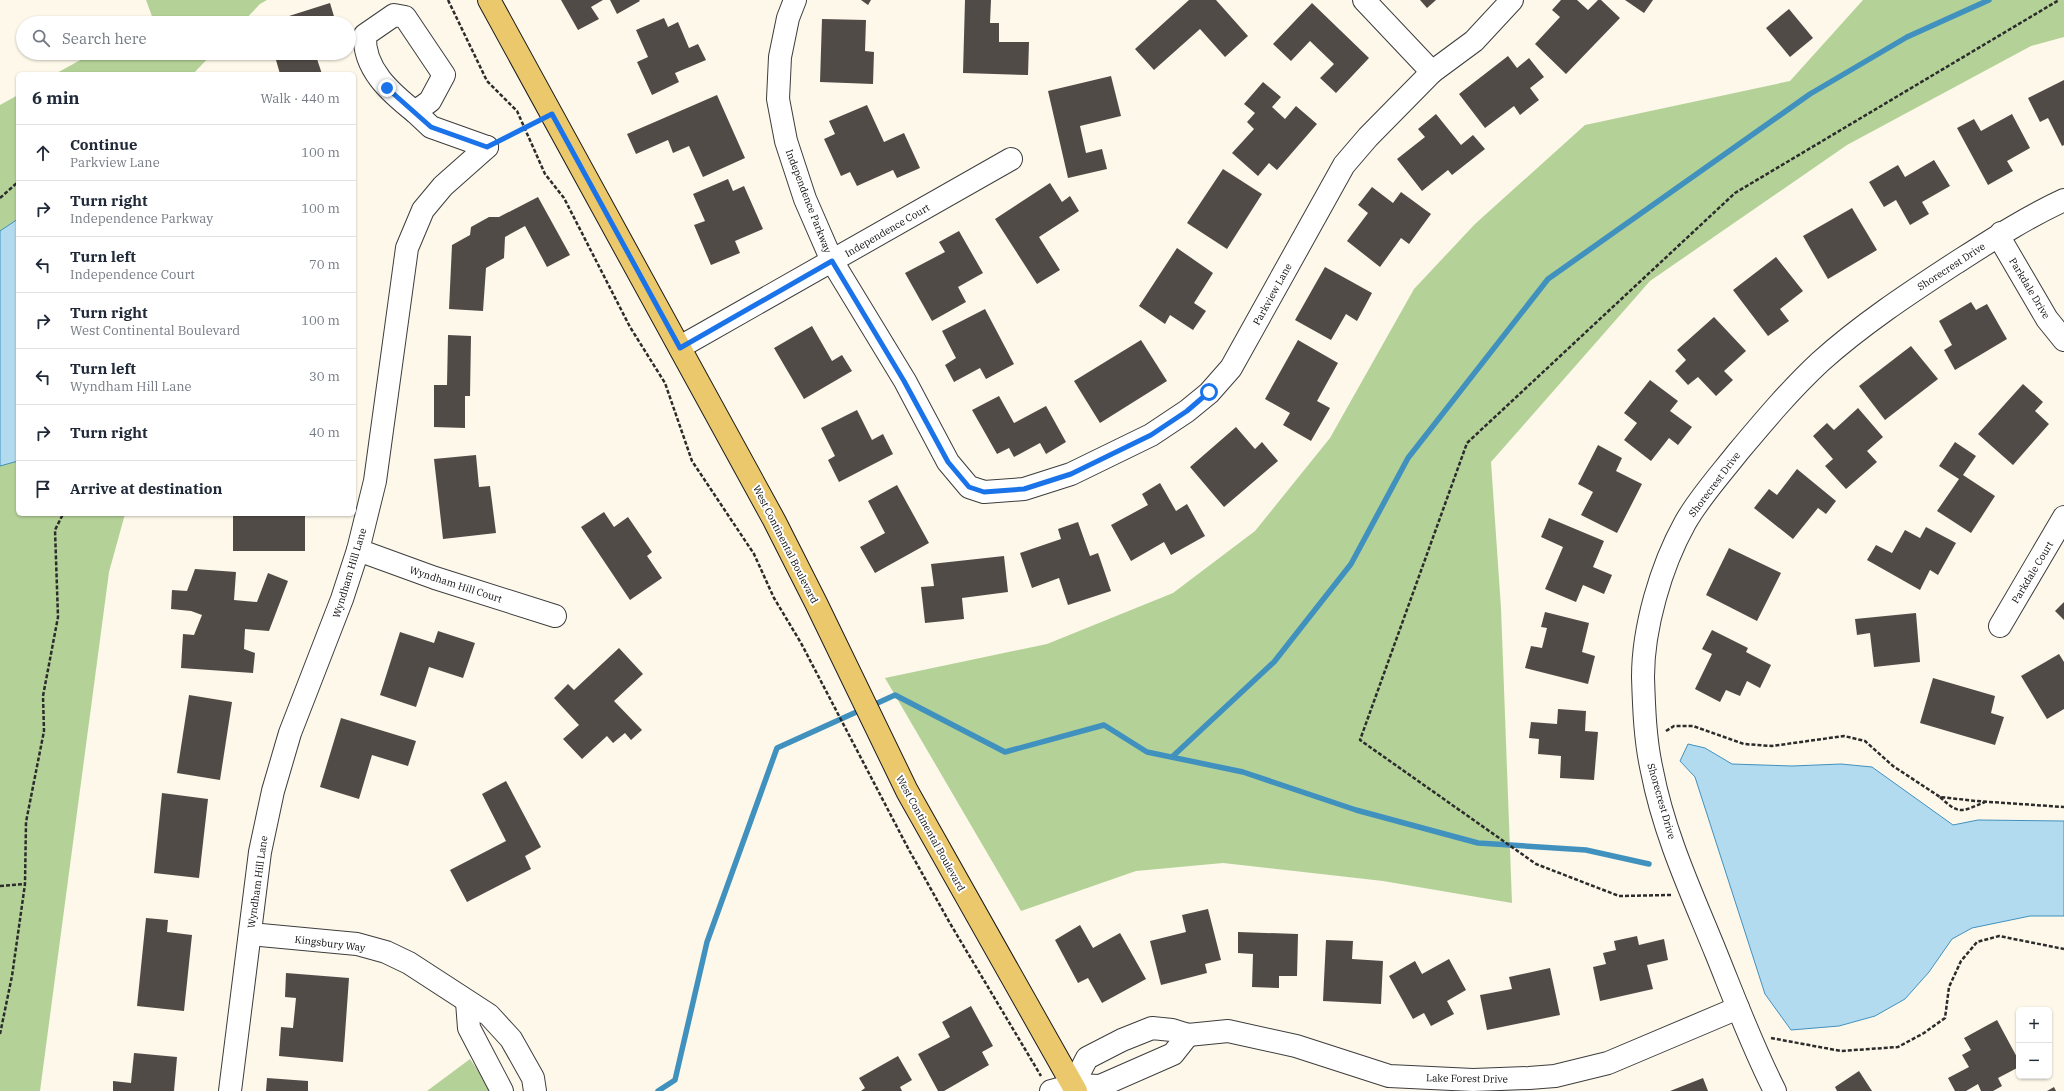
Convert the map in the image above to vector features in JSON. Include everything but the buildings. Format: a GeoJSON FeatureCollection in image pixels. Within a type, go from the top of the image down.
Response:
{"type":"FeatureCollection","features":[{"type":"Feature","properties":{"kind":"main road","name":"West Continental Boulevard"},"geometry":{"type":"LineString","coordinates":[[489,0],[774,520],[898,773],[1074,1088]]}},
{"type":"Feature","properties":{"kind":"street","name":"Independence Parkway"},"geometry":{"type":"LineString","coordinates":[[795,0],[788,18],[780,57],[778,99],[786,141],[805,199],[832,261],[904,381],[948,462],[969,487]]}},
{"type":"Feature","properties":{"kind":"street"},"geometry":{"type":"LineString","coordinates":[[1364,0],[1432,72]]}},
{"type":"Feature","properties":{"kind":"street","name":"Parkview Lane"},"geometry":{"type":"LineString","coordinates":[[969,487],[984,492],[1024,489],[1071,474],[1151,435],[1187,411],[1209,392],[1231,368],[1344,164],[1368,137],[1432,72],[1474,41],[1512,0]]}},
{"type":"Feature","properties":{"kind":"street"},"geometry":{"type":"LineString","coordinates":[[415,112],[431,127],[487,147]]}},
{"type":"Feature","properties":{"kind":"street","name":"Wyndham Hill Lane"},"geometry":{"type":"LineString","coordinates":[[230,1091],[260,852],[273,791],[290,733],[342,599],[358,550],[374,481],[407,248],[423,210],[443,186],[487,147]]}},
{"type":"Feature","properties":{"kind":"street","name":"Independence Court"},"geometry":{"type":"LineString","coordinates":[[680,348],[1011,159]]}},
{"type":"Feature","properties":{"kind":"street","name":"Shorecrest Drive"},"geometry":{"type":"LineString","coordinates":[[1775,1091],[1757,1055],[1692,894],[1666,822],[1652,773],[1647,743],[1643,674],[1648,630],[1655,599],[1668,560],[1685,523],[1710,486],[1778,404],[1821,362],[1900,299],[2001,233],[2034,214],[2064,200]]}},
{"type":"Feature","properties":{"kind":"street","name":"Parkdale Drive"},"geometry":{"type":"LineString","coordinates":[[2001,233],[2002,242],[2047,319],[2060,332],[2064,340]]}},
{"type":"Feature","properties":{"kind":"street","name":"Parkdale Court"},"geometry":{"type":"LineString","coordinates":[[2000,626],[2064,517]]}},
{"type":"Feature","properties":{"kind":"street","name":"Wyndham Hill Court"},"geometry":{"type":"LineString","coordinates":[[358,550],[435,578],[555,616]]}},
{"type":"Feature","properties":{"kind":"street","name":"Kingsbury Way"},"geometry":{"type":"LineString","coordinates":[[250,934],[357,944],[386,952],[409,963],[450,988],[467,1002],[490,1015],[515,1045],[532,1078],[535,1091]]}},
{"type":"Feature","properties":{"kind":"street"},"geometry":{"type":"LineString","coordinates":[[467,1002],[469,1028],[502,1091]]}},
{"type":"Feature","properties":{"kind":"street","name":"Lake Forest Drive"},"geometry":{"type":"LineString","coordinates":[[1074,1088],[1087,1058],[1122,1040],[1152,1028],[1172,1030],[1188,1035],[1228,1031],[1296,1046],[1387,1083],[1555,1076],[1608,1063],[1738,1008]]}},
{"type":"Feature","properties":{"kind":"street"},"geometry":{"type":"LineString","coordinates":[[1048,1086],[1074,1088],[1100,1086],[1174,1054],[1188,1035]]}},
{"type":"Feature","properties":{"kind":"street"},"geometry":{"type":"LineString","coordinates":[[487,1062],[515,1045]]}},
{"type":"Feature","properties":{"kind":"path"},"geometry":{"type":"LineString","coordinates":[[448,0],[487,81],[517,111],[545,174],[564,198],[630,327],[665,383],[692,461],[754,554],[774,598],[951,925],[1048,1086]]}},
{"type":"Feature","properties":{"kind":"path"},"geometry":{"type":"LineString","coordinates":[[1692,894],[1619,896],[1536,864],[1360,740],[1467,443],[1735,193],[2059,0]]}},
{"type":"Feature","properties":{"kind":"path"},"geometry":{"type":"LineString","coordinates":[[487,147],[552,114]]}},
{"type":"Feature","properties":{"kind":"path"},"geometry":{"type":"LineString","coordinates":[[0,198],[16,184]]}},
{"type":"Feature","properties":{"kind":"path"},"geometry":{"type":"LineString","coordinates":[[0,1034],[12,976],[25,884],[26,822],[41,750],[44,730],[43,696],[58,617],[55,530],[62,516]]}},
{"type":"Feature","properties":{"kind":"path"},"geometry":{"type":"LineString","coordinates":[[1647,743],[1674,726],[1693,726],[1744,744],[1765,746],[1844,736],[1865,741],[1893,766],[1940,797],[1953,809],[1965,811],[1986,802]]}},
{"type":"Feature","properties":{"kind":"path"},"geometry":{"type":"LineString","coordinates":[[1940,797],[1986,802],[2064,807]]}},
{"type":"Feature","properties":{"kind":"path"},"geometry":{"type":"LineString","coordinates":[[0,886],[25,884]]}},
{"type":"Feature","properties":{"kind":"path"},"geometry":{"type":"LineString","coordinates":[[1750,1035],[1780,1039],[1841,1052],[1898,1047],[1924,1033],[1945,1018],[1949,987],[1961,961],[1977,942],[1999,936],[2064,949]]}},
{"type":"Feature","properties":{"kind":"green space"},"geometry":{"type":"Polygon","coordinates":[[[146,0],[267,0],[260,4],[249,16],[152,16],[146,0]]]}},
{"type":"Feature","properties":{"kind":"green space"},"geometry":{"type":"Polygon","coordinates":[[[1863,0],[2064,0],[2064,37],[2031,46],[1847,145],[1650,281],[1491,462],[1501,608],[1512,903],[1383,881],[1223,863],[1136,871],[1021,911],[885,678],[1047,644],[1173,593],[1255,531],[1330,438],[1414,289],[1475,224],[1585,125],[1790,81],[1863,0]]]}},
{"type":"Feature","properties":{"kind":"green space"},"geometry":{"type":"Polygon","coordinates":[[[80,60],[206,60],[195,72],[59,72],[80,60]]]}},
{"type":"Feature","properties":{"kind":"green space"},"geometry":{"type":"Polygon","coordinates":[[[16,96],[16,516],[124,516],[109,572],[40,1091],[0,1091],[0,105],[16,96]]]}},
{"type":"Feature","properties":{"kind":"green space"},"geometry":{"type":"Polygon","coordinates":[[[470,1059],[492,1091],[427,1091],[470,1059]]]}},
{"type":"Feature","properties":{"kind":"water"},"geometry":{"type":"Polygon","coordinates":[[[16,220],[16,462],[0,466],[0,231],[16,220]]]}},
{"type":"Feature","properties":{"kind":"water"},"geometry":{"type":"Polygon","coordinates":[[[1688,744],[1705,748],[1732,764],[1792,766],[1841,764],[1872,767],[1953,825],[1978,820],[2064,821],[2064,916],[2030,916],[1972,928],[1952,939],[1929,972],[1905,999],[1875,1016],[1839,1026],[1791,1030],[1765,994],[1695,777],[1680,761],[1688,744]]]}},
{"type":"Feature","properties":{"kind":"waterway"},"geometry":{"type":"LineString","coordinates":[[1172,757],[1274,662],[1351,564],[1408,458],[1548,279],[1810,94],[1907,37],[1989,0]]}},
{"type":"Feature","properties":{"kind":"waterway"},"geometry":{"type":"LineString","coordinates":[[871,706],[895,695],[1005,752],[1104,725],[1147,752],[1243,772],[1356,810],[1478,843],[1586,850],[1649,864]]}},
{"type":"Feature","properties":{"kind":"waterway"},"geometry":{"type":"LineString","coordinates":[[658,1091],[675,1080],[707,942],[777,748],[863,709]]}},
{"type":"Feature","properties":{"kind":"route"},"geometry":{"type":"LineString","coordinates":[[387,88],[431,127],[487,147],[552,114],[680,348],[832,261],[904,381],[948,462],[969,487],[984,492],[1024,489],[1071,474],[1151,435],[1187,411],[1209,392]]}}]}
